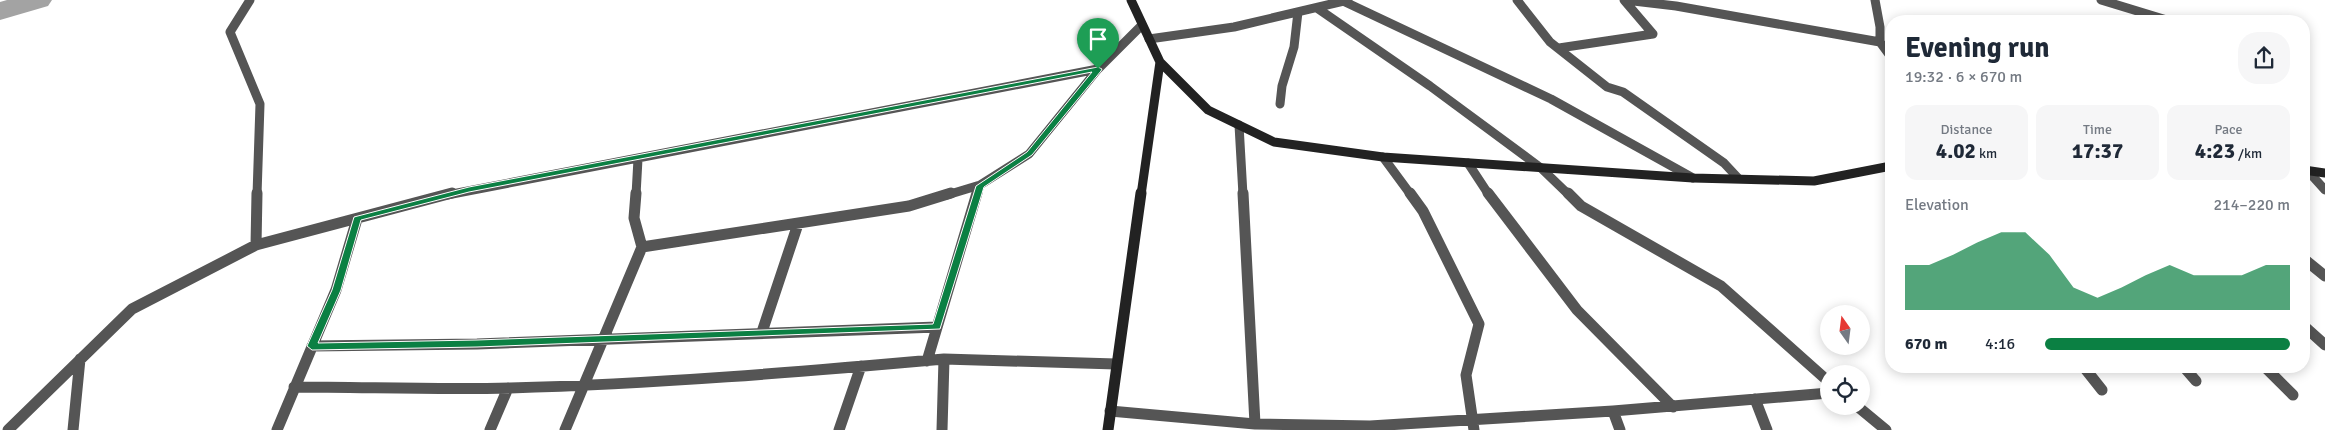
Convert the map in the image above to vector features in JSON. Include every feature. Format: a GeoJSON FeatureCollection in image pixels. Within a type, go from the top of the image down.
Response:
{"type":"FeatureCollection","features":[{"type":"Feature","properties":{"kind":"main road"},"geometry":{"type":"LineString","coordinates":[[1131,0],[1160,62],[1208,110],[1274,142],[1383,157],[1693,178],[1814,181],[1885,167]]}},
{"type":"Feature","properties":{"kind":"main road"},"geometry":{"type":"LineString","coordinates":[[1108,430],[1160,62]]}},
{"type":"Feature","properties":{"kind":"main road"},"geometry":{"type":"LineString","coordinates":[[2310,170],[2325,172]]}},
{"type":"Feature","properties":{"kind":"street"},"geometry":{"type":"LineString","coordinates":[[250,0],[230,32],[260,104],[256,245]]}},
{"type":"Feature","properties":{"kind":"street"},"geometry":{"type":"LineString","coordinates":[[1517,0],[1550,42],[1607,86],[1622,92],[1724,163],[1738,178]]}},
{"type":"Feature","properties":{"kind":"street"},"geometry":{"type":"LineString","coordinates":[[1559,48],[1653,34],[1625,0]]}},
{"type":"Feature","properties":{"kind":"street"},"geometry":{"type":"LineString","coordinates":[[1625,0],[1676,6],[1797,26],[1860,40],[1880,42]]}},
{"type":"Feature","properties":{"kind":"street"},"geometry":{"type":"LineString","coordinates":[[1875,0],[1880,27],[1880,42],[1885,49]]}},
{"type":"Feature","properties":{"kind":"street"},"geometry":{"type":"LineString","coordinates":[[2101,0],[2150,15]]}},
{"type":"Feature","properties":{"kind":"street"},"geometry":{"type":"LineString","coordinates":[[1149,39],[1234,27],[1346,1],[1551,99],[1693,178]]}},
{"type":"Feature","properties":{"kind":"street"},"geometry":{"type":"LineString","coordinates":[[1317,8],[1430,86],[1541,168],[1581,206],[1721,286],[1820,374]]}},
{"type":"Feature","properties":{"kind":"street"},"geometry":{"type":"LineString","coordinates":[[1280,104],[1282,86],[1294,47],[1298,12]]}},
{"type":"Feature","properties":{"kind":"street"},"geometry":{"type":"LineString","coordinates":[[642,247],[909,206],[980,186],[1029,154],[1098,69],[1142,25]]}},
{"type":"Feature","properties":{"kind":"street"},"geometry":{"type":"LineString","coordinates":[[8,430],[132,309],[256,245],[469,189],[1098,69]]}},
{"type":"Feature","properties":{"kind":"street"},"geometry":{"type":"LineString","coordinates":[[1239,125],[1255,424]]}},
{"type":"Feature","properties":{"kind":"street"},"geometry":{"type":"LineString","coordinates":[[1383,157],[1423,211],[1479,324],[1466,375],[1473,424]]}},
{"type":"Feature","properties":{"kind":"street"},"geometry":{"type":"LineString","coordinates":[[565,430],[642,247],[634,218],[638,158]]}},
{"type":"Feature","properties":{"kind":"street"},"geometry":{"type":"LineString","coordinates":[[1468,163],[1495,204],[1577,310],[1673,407]]}},
{"type":"Feature","properties":{"kind":"street"},"geometry":{"type":"LineString","coordinates":[[2310,174],[2325,190]]}},
{"type":"Feature","properties":{"kind":"street"},"geometry":{"type":"LineString","coordinates":[[926,361],[980,186]]}},
{"type":"Feature","properties":{"kind":"street"},"geometry":{"type":"LineString","coordinates":[[277,430],[336,290],[357,218]]}},
{"type":"Feature","properties":{"kind":"street"},"geometry":{"type":"LineString","coordinates":[[762,332],[798,224]]}},
{"type":"Feature","properties":{"kind":"street"},"geometry":{"type":"LineString","coordinates":[[2310,263],[2322,272]]}},
{"type":"Feature","properties":{"kind":"street"},"geometry":{"type":"LineString","coordinates":[[312,346],[604,339],[937,327]]}},
{"type":"Feature","properties":{"kind":"street"},"geometry":{"type":"LineString","coordinates":[[2310,331],[2325,345]]}},
{"type":"Feature","properties":{"kind":"street"},"geometry":{"type":"LineString","coordinates":[[73,430],[80,359]]}},
{"type":"Feature","properties":{"kind":"street"},"geometry":{"type":"LineString","coordinates":[[294,387],[508,388],[584,385],[749,377],[944,360],[1116,364]]}},
{"type":"Feature","properties":{"kind":"street"},"geometry":{"type":"LineString","coordinates":[[942,430],[944,360]]}},
{"type":"Feature","properties":{"kind":"street"},"geometry":{"type":"LineString","coordinates":[[839,430],[861,366]]}},
{"type":"Feature","properties":{"kind":"street"},"geometry":{"type":"LineString","coordinates":[[2089,373],[2102,390]]}},
{"type":"Feature","properties":{"kind":"street"},"geometry":{"type":"LineString","coordinates":[[2189,373],[2196,381]]}},
{"type":"Feature","properties":{"kind":"street"},"geometry":{"type":"LineString","coordinates":[[2271,373],[2293,395]]}},
{"type":"Feature","properties":{"kind":"street"},"geometry":{"type":"LineString","coordinates":[[490,430],[508,388]]}},
{"type":"Feature","properties":{"kind":"street"},"geometry":{"type":"LineString","coordinates":[[1110,411],[1255,424],[1370,428],[1473,424],[1820,394]]}},
{"type":"Feature","properties":{"kind":"street"},"geometry":{"type":"LineString","coordinates":[[1755,399],[1768,430]]}},
{"type":"Feature","properties":{"kind":"street"},"geometry":{"type":"LineString","coordinates":[[1613,411],[1620,430]]}},
{"type":"Feature","properties":{"kind":"street"},"geometry":{"type":"LineString","coordinates":[[1868,415],[1886,430]]}},
{"type":"Feature","properties":{"kind":"waterway"},"geometry":{"type":"LineString","coordinates":[[0,11],[38,0]]}},
{"type":"Feature","properties":{"kind":"route"},"geometry":{"type":"LineString","coordinates":[[1098,69],[1029,154],[980,186],[937,327],[477,344],[312,346],[336,290],[357,218],[469,189],[1098,69]]}}]}
